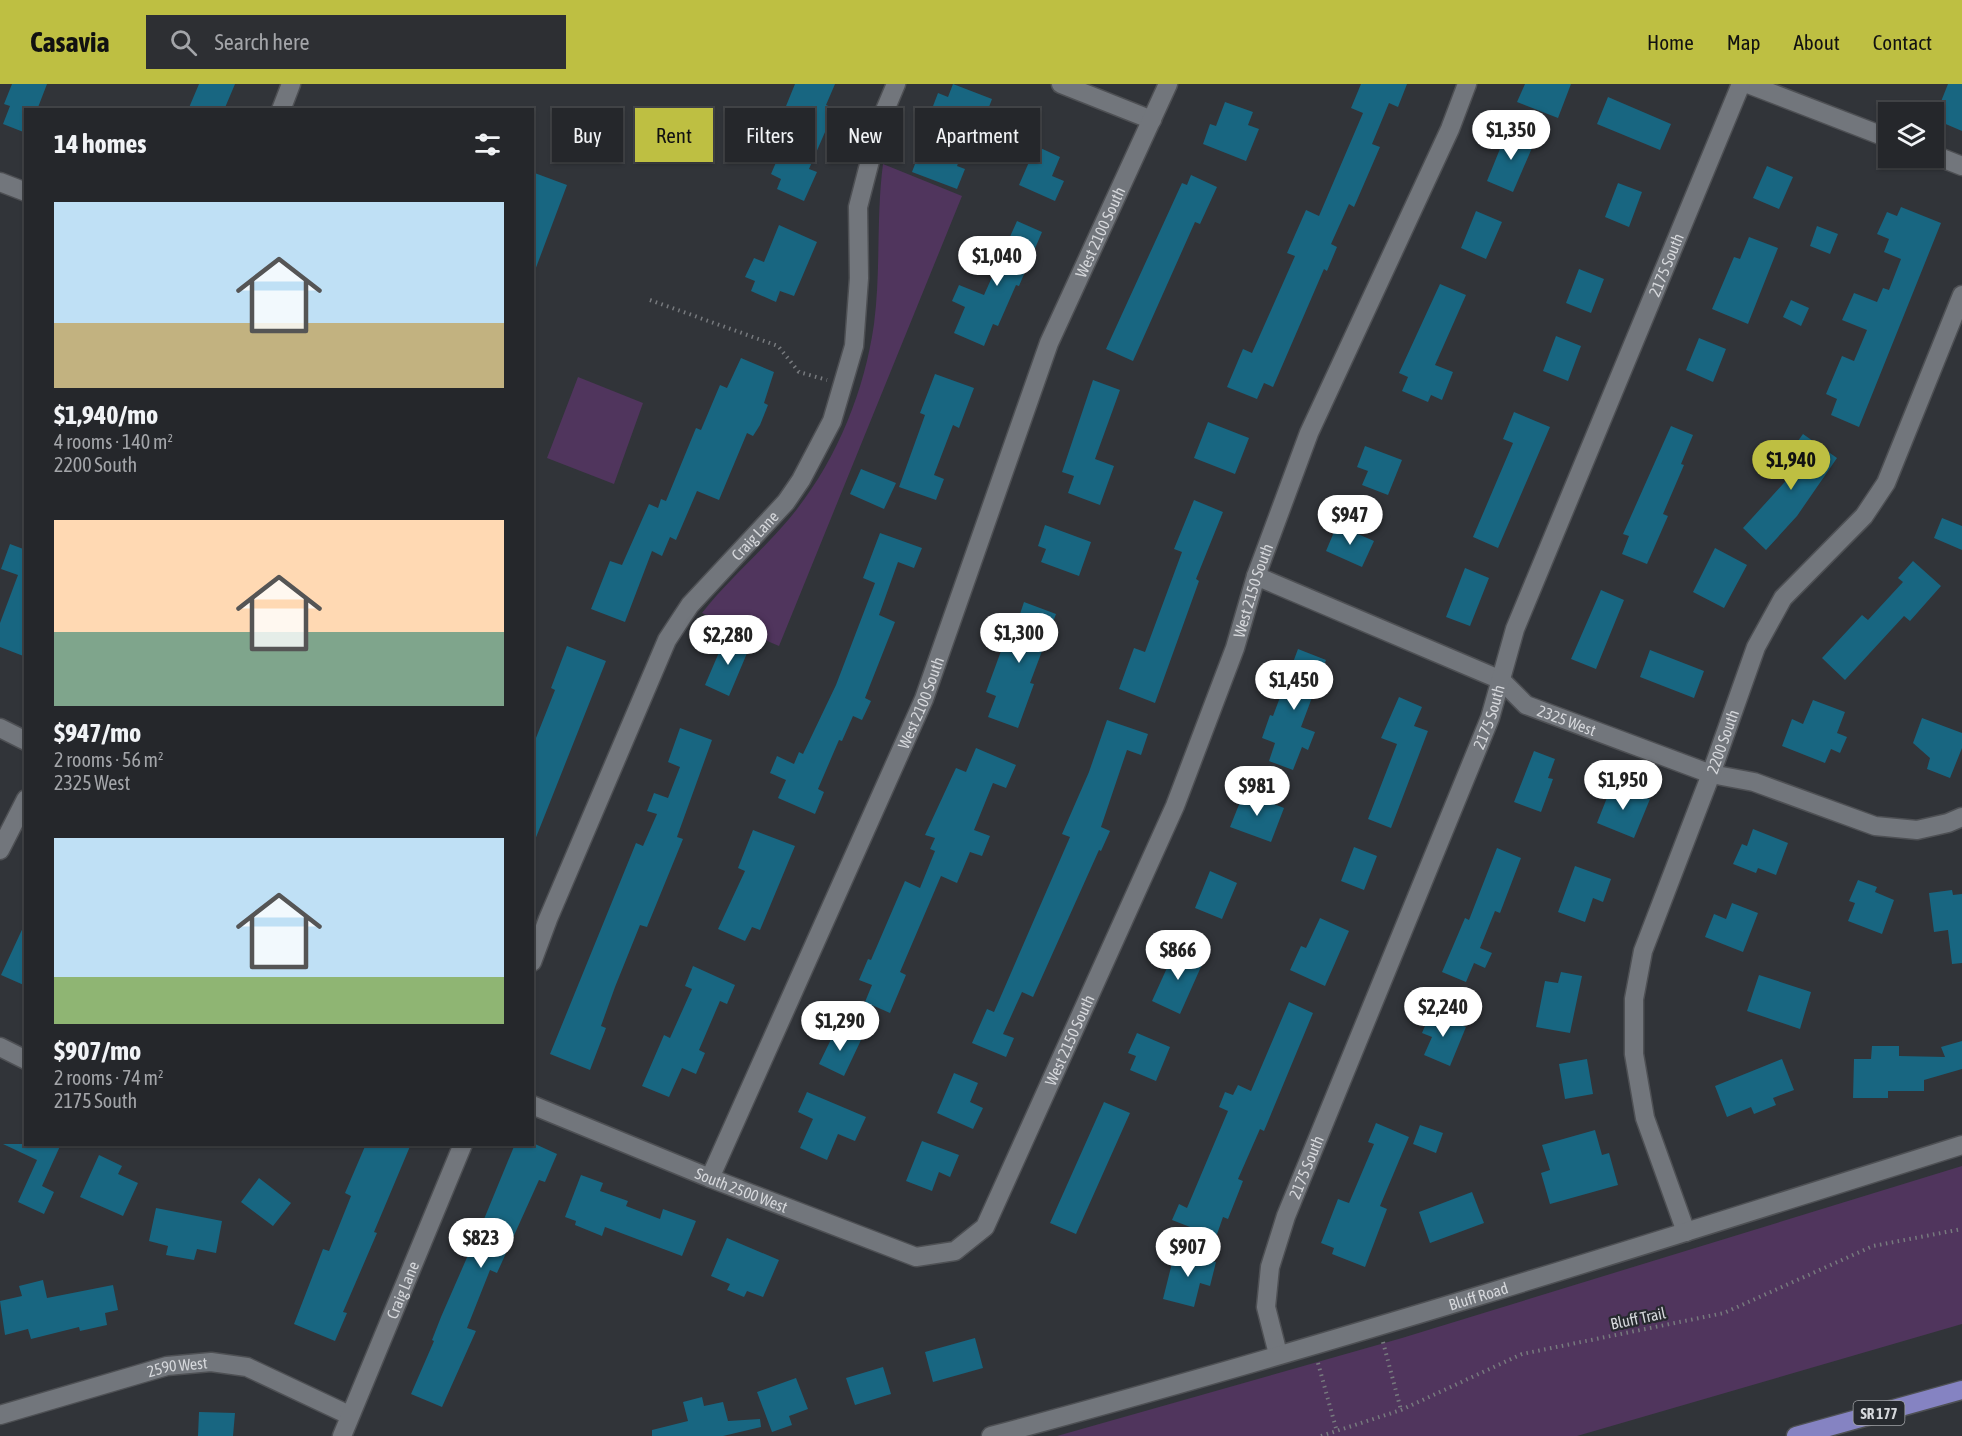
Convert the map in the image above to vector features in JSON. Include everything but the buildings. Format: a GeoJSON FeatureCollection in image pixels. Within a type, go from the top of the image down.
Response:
{"type":"FeatureCollection","features":[{"type":"Feature","properties":{"kind":"highway","name":"SR 177"},"geometry":{"type":"LineString","coordinates":[[1796,1436],[1962,1390]]}},
{"type":"Feature","properties":{"kind":"street"},"geometry":{"type":"LineString","coordinates":[[282,108],[291,84]]}},
{"type":"Feature","properties":{"kind":"street","name":"Craig Lane"},"geometry":{"type":"LineString","coordinates":[[534,950],[540,916],[667,640],[690,605],[786,502],[832,421],[844,387],[854,346],[860,278],[858,207],[880,122],[896,84]]}},
{"type":"Feature","properties":{"kind":"street"},"geometry":{"type":"LineString","coordinates":[[1061,84],[1152,120]]}},
{"type":"Feature","properties":{"kind":"street","name":"West 2100 South"},"geometry":{"type":"LineString","coordinates":[[710,1179],[924,699],[1049,343],[1168,84]]}},
{"type":"Feature","properties":{"kind":"street","name":"West 2150 South"},"geometry":{"type":"LineString","coordinates":[[955,1251],[985,1227],[1175,806],[1235,648],[1256,576],[1309,433],[1446,139],[1467,84]]}},
{"type":"Feature","properties":{"kind":"street","name":"2175 South"},"geometry":{"type":"LineString","coordinates":[[1278,1354],[1266,1307],[1269,1267],[1286,1216],[1490,718],[1515,629],[1741,84]]}},
{"type":"Feature","properties":{"kind":"street"},"geometry":{"type":"LineString","coordinates":[[1748,84],[1878,134]]}},
{"type":"Feature","properties":{"kind":"street"},"geometry":{"type":"LineString","coordinates":[[1944,159],[1962,165]]}},
{"type":"Feature","properties":{"kind":"street"},"geometry":{"type":"LineString","coordinates":[[0,182],[24,191]]}},
{"type":"Feature","properties":{"kind":"street","name":"2200 South"},"geometry":{"type":"LineString","coordinates":[[1686,1232],[1645,1118],[1634,1054],[1634,999],[1643,951],[1712,774],[1756,647],[1783,598],[1864,516],[1886,483],[1962,295]]}},
{"type":"Feature","properties":{"kind":"street","name":"2325 West"},"geometry":{"type":"LineString","coordinates":[[1256,576],[1501,680],[1526,705],[1712,774],[1754,782],[1875,826],[1917,830],[1948,823],[1962,817]]}},
{"type":"Feature","properties":{"kind":"street"},"geometry":{"type":"LineString","coordinates":[[0,728],[24,740]]}},
{"type":"Feature","properties":{"kind":"street"},"geometry":{"type":"LineString","coordinates":[[0,850],[24,803]]}},
{"type":"Feature","properties":{"kind":"street"},"geometry":{"type":"LineString","coordinates":[[0,1047],[24,1059]]}},
{"type":"Feature","properties":{"kind":"street","name":"South 2500 West"},"geometry":{"type":"LineString","coordinates":[[534,1106],[710,1179],[916,1257],[955,1251]]}},
{"type":"Feature","properties":{"kind":"street","name":"Bluff Road"},"geometry":{"type":"LineString","coordinates":[[991,1436],[1278,1354],[1686,1232],[1962,1145]]}},
{"type":"Feature","properties":{"kind":"street","name":"Craig Lane"},"geometry":{"type":"LineString","coordinates":[[342,1436],[462,1146]]}},
{"type":"Feature","properties":{"kind":"street","name":"2590 West"},"geometry":{"type":"LineString","coordinates":[[0,1415],[167,1366],[211,1362],[247,1367],[349,1415]]}},
{"type":"Feature","properties":{"kind":"path"},"geometry":{"type":"LineString","coordinates":[[650,300],[778,346],[799,372],[844,387]]}},
{"type":"Feature","properties":{"kind":"path","name":"Bluff Trail"},"geometry":{"type":"LineString","coordinates":[[1321,1436],[1401,1410],[1522,1354],[1724,1312],[1873,1246],[1962,1229]]}},
{"type":"Feature","properties":{"kind":"path"},"geometry":{"type":"LineString","coordinates":[[1378,1324],[1401,1410]]}},
{"type":"Feature","properties":{"kind":"path"},"geometry":{"type":"LineString","coordinates":[[1312,1344],[1337,1432]]}},
{"type":"Feature","properties":{"kind":"shaded area"},"geometry":{"type":"Polygon","coordinates":[[[883,164],[962,196],[779,646],[702,613],[789,519],[820,475],[845,427],[863,376],[874,324],[883,164]]]}},
{"type":"Feature","properties":{"kind":"shaded area"},"geometry":{"type":"Polygon","coordinates":[[[578,377],[643,403],[614,484],[547,458],[578,377]]]}},
{"type":"Feature","properties":{"kind":"shaded area"},"geometry":{"type":"Polygon","coordinates":[[[1962,1166],[1962,1324],[1577,1436],[1057,1436],[1402,1338],[1962,1166]]]}}]}
